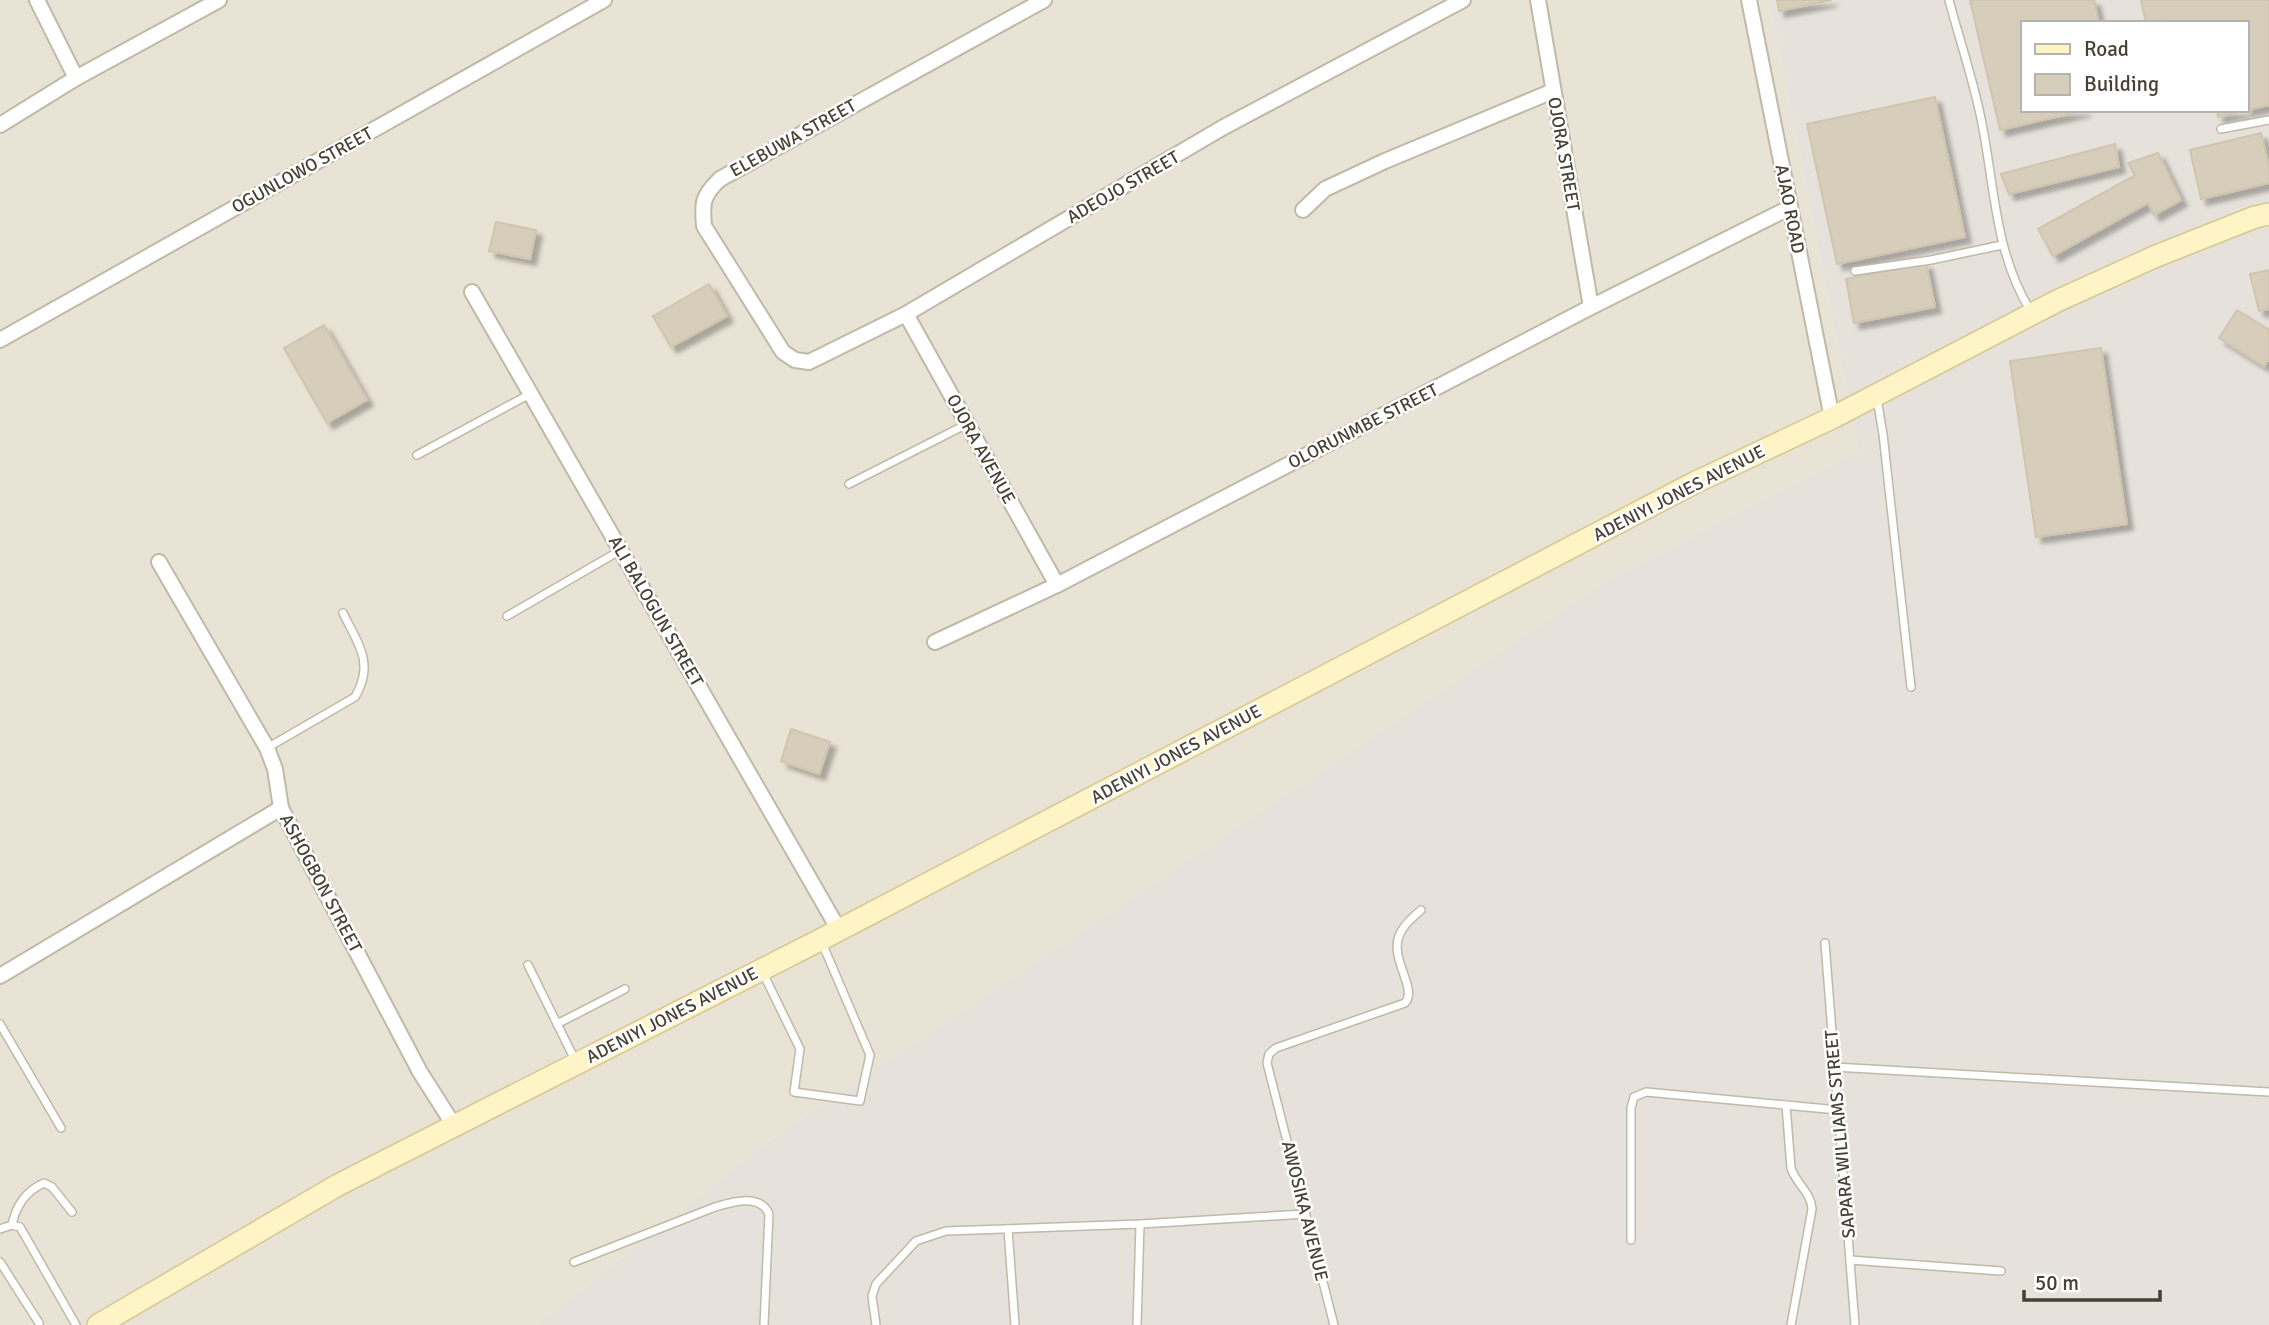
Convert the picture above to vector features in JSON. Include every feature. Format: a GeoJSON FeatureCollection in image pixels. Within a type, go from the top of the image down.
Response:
{"type":"FeatureCollection","features":[{"type":"Feature","properties":{"kind":"street"},"geometry":{"type":"LineString","coordinates":[[37,0],[76,78]]}},
{"type":"Feature","properties":{"kind":"street"},"geometry":{"type":"LineString","coordinates":[[0,125],[76,78],[219,0]]}},
{"type":"Feature","properties":{"kind":"street","name":"OGUNLOWO STREET"},"geometry":{"type":"LineString","coordinates":[[0,341],[604,0]]}},
{"type":"Feature","properties":{"kind":"street","name":"ELEBUWA STREET"},"geometry":{"type":"LineString","coordinates":[[783,352],[704,226],[702,207],[707,191],[720,178],[1044,0]]}},
{"type":"Feature","properties":{"kind":"street","name":"ADEOJO STREET"},"geometry":{"type":"LineString","coordinates":[[783,352],[795,360],[809,362],[906,314],[1222,128],[1463,0]]}},
{"type":"Feature","properties":{"kind":"street","name":"OJORA STREET"},"geometry":{"type":"LineString","coordinates":[[1538,0],[1591,307]]}},
{"type":"Feature","properties":{"kind":"street","name":"AJAO ROAD"},"geometry":{"type":"LineString","coordinates":[[1749,0],[1832,418]]}},
{"type":"Feature","properties":{"kind":"street"},"geometry":{"type":"LineString","coordinates":[[1303,210],[1325,189],[1385,161],[1553,92]]}},
{"type":"Feature","properties":{"kind":"street","name":"OLORUNMBE STREET"},"geometry":{"type":"LineString","coordinates":[[935,642],[1057,585],[1591,307],[1789,208]]}},
{"type":"Feature","properties":{"kind":"street","name":"ADENIYI JONES AVENUE"},"geometry":{"type":"LineString","coordinates":[[97,1325],[338,1185],[820,940],[1694,483],[1832,418],[2032,314],[2154,257],[2269,214]]}},
{"type":"Feature","properties":{"kind":"street","name":"ALI BALOGUN STREET"},"geometry":{"type":"LineString","coordinates":[[472,292],[839,930]]}},
{"type":"Feature","properties":{"kind":"street","name":"OJORA AVENUE"},"geometry":{"type":"LineString","coordinates":[[906,314],[1057,585]]}},
{"type":"Feature","properties":{"kind":"street","name":"ASHOGBON STREET"},"geometry":{"type":"LineString","coordinates":[[159,562],[267,748],[275,769],[281,808],[420,1072],[455,1127]]}},
{"type":"Feature","properties":{"kind":"street"},"geometry":{"type":"LineString","coordinates":[[0,976],[281,808]]}},
{"type":"Feature","properties":{"kind":"lane"},"geometry":{"type":"LineString","coordinates":[[1949,0],[1980,114],[2002,244],[2016,287],[2032,314]]}},
{"type":"Feature","properties":{"kind":"lane"},"geometry":{"type":"LineString","coordinates":[[2221,129],[2269,120]]}},
{"type":"Feature","properties":{"kind":"lane"},"geometry":{"type":"LineString","coordinates":[[1855,271],[1931,260],[2002,244]]}},
{"type":"Feature","properties":{"kind":"lane"},"geometry":{"type":"LineString","coordinates":[[417,454],[531,394]]}},
{"type":"Feature","properties":{"kind":"lane"},"geometry":{"type":"LineString","coordinates":[[1876,395],[1883,433],[1911,687]]}},
{"type":"Feature","properties":{"kind":"lane"},"geometry":{"type":"LineString","coordinates":[[849,484],[967,424]]}},
{"type":"Feature","properties":{"kind":"lane"},"geometry":{"type":"LineString","coordinates":[[507,616],[621,550]]}},
{"type":"Feature","properties":{"kind":"lane"},"geometry":{"type":"LineString","coordinates":[[267,748],[355,696],[362,685],[365,674],[364,658],[343,613]]}},
{"type":"Feature","properties":{"kind":"lane","name":"AWOSIKA AVENUE"},"geometry":{"type":"LineString","coordinates":[[1334,1325],[1267,1063],[1269,1054],[1276,1048],[1405,1003],[1409,999],[1410,990],[1398,963],[1397,947],[1400,932],[1421,911]]}},
{"type":"Feature","properties":{"kind":"lane"},"geometry":{"type":"LineString","coordinates":[[761,970],[800,1049],[794,1091],[860,1101],[870,1055],[820,940]]}},
{"type":"Feature","properties":{"kind":"lane","name":"SAPARA WILLIAMS STREET"},"geometry":{"type":"LineString","coordinates":[[1825,943],[1855,1325]]}},
{"type":"Feature","properties":{"kind":"lane"},"geometry":{"type":"LineString","coordinates":[[528,965],[576,1064]]}},
{"type":"Feature","properties":{"kind":"lane"},"geometry":{"type":"LineString","coordinates":[[557,1024],[625,989]]}},
{"type":"Feature","properties":{"kind":"lane"},"geometry":{"type":"LineString","coordinates":[[0,1024],[61,1128]]}},
{"type":"Feature","properties":{"kind":"lane"},"geometry":{"type":"LineString","coordinates":[[1834,1067],[2269,1092]]}},
{"type":"Feature","properties":{"kind":"lane"},"geometry":{"type":"LineString","coordinates":[[1631,1240],[1631,1108],[1634,1097],[1646,1092],[1838,1110]]}},
{"type":"Feature","properties":{"kind":"lane"},"geometry":{"type":"LineString","coordinates":[[1786,1105],[1791,1168],[1793,1176],[1811,1199],[1812,1209],[1791,1325]]}},
{"type":"Feature","properties":{"kind":"lane"},"geometry":{"type":"LineString","coordinates":[[12,1225],[15,1212],[24,1197],[44,1183],[52,1187],[72,1212]]}},
{"type":"Feature","properties":{"kind":"lane"},"geometry":{"type":"LineString","coordinates":[[574,1262],[715,1207],[739,1200],[757,1203],[766,1208],[769,1214],[764,1325]]}},
{"type":"Feature","properties":{"kind":"lane"},"geometry":{"type":"LineString","coordinates":[[876,1325],[872,1296],[876,1284],[916,1241],[946,1231],[1140,1224],[1305,1214]]}},
{"type":"Feature","properties":{"kind":"lane"},"geometry":{"type":"LineString","coordinates":[[1137,1325],[1140,1224]]}},
{"type":"Feature","properties":{"kind":"lane"},"geometry":{"type":"LineString","coordinates":[[0,1228],[12,1225],[20,1227],[76,1325]]}},
{"type":"Feature","properties":{"kind":"lane"},"geometry":{"type":"LineString","coordinates":[[1009,1229],[1015,1325]]}},
{"type":"Feature","properties":{"kind":"lane"},"geometry":{"type":"LineString","coordinates":[[1850,1260],[2001,1271]]}},
{"type":"Feature","properties":{"kind":"lane"},"geometry":{"type":"LineString","coordinates":[[0,1262],[39,1323]]}},
{"type":"Feature","properties":{"kind":"shaded area"},"geometry":{"type":"Polygon","coordinates":[[[0,0],[1769,0],[1859,451],[1608,580],[774,1137],[537,1325],[0,1325],[0,0]]]}},
{"type":"Feature","properties":{"kind":"shaded area"},"geometry":{"type":"Polygon","coordinates":[[[1769,0],[2269,0],[2269,1325],[537,1325],[774,1137],[1608,580],[1859,451],[1769,0]]]}},
{"type":"Feature","properties":{"kind":"building"},"geometry":{"type":"Polygon","coordinates":[[[1777,0],[1832,0],[1779,11],[1777,0]]]}},
{"type":"Feature","properties":{"kind":"building"},"geometry":{"type":"Polygon","coordinates":[[[1970,0],[2094,0],[2099,21],[2021,21],[2021,112],[2077,112],[2000,130],[1970,0]]]}},
{"type":"Feature","properties":{"kind":"building"},"geometry":{"type":"Polygon","coordinates":[[[2141,0],[2269,0],[2269,105],[2248,110],[2248,21],[2146,21],[2141,0]]]}},
{"type":"Feature","properties":{"kind":"building"},"geometry":{"type":"Polygon","coordinates":[[[1935,97],[1965,237],[1837,264],[1807,124],[1935,97]]]}},
{"type":"Feature","properties":{"kind":"building"},"geometry":{"type":"Polygon","coordinates":[[[2217,112],[2239,112],[2218,117],[2217,112]]]}},
{"type":"Feature","properties":{"kind":"building"},"geometry":{"type":"Polygon","coordinates":[[[2261,133],[2269,166],[2269,183],[2201,199],[2190,150],[2261,133]]]}},
{"type":"Feature","properties":{"kind":"building"},"geometry":{"type":"Polygon","coordinates":[[[2115,144],[2119,167],[2009,194],[2001,174],[2115,144]]]}},
{"type":"Feature","properties":{"kind":"building"},"geometry":{"type":"Polygon","coordinates":[[[2158,153],[2181,200],[2154,215],[2148,203],[2053,256],[2038,229],[2135,175],[2128,163],[2158,153]]]}},
{"type":"Feature","properties":{"kind":"building"},"geometry":{"type":"Polygon","coordinates":[[[496,222],[536,230],[530,259],[489,251],[496,222]]]}},
{"type":"Feature","properties":{"kind":"building"},"geometry":{"type":"Polygon","coordinates":[[[1926,263],[1935,307],[1854,323],[1846,279],[1926,263]]]}},
{"type":"Feature","properties":{"kind":"building"},"geometry":{"type":"Polygon","coordinates":[[[2269,270],[2269,309],[2259,311],[2250,274],[2269,270]]]}},
{"type":"Feature","properties":{"kind":"building"},"geometry":{"type":"Polygon","coordinates":[[[709,284],[727,316],[671,347],[653,316],[709,284]]]}},
{"type":"Feature","properties":{"kind":"building"},"geometry":{"type":"Polygon","coordinates":[[[2237,310],[2269,330],[2269,359],[2264,366],[2219,338],[2237,310]]]}},
{"type":"Feature","properties":{"kind":"building"},"geometry":{"type":"Polygon","coordinates":[[[324,325],[367,400],[327,423],[284,348],[324,325]]]}},
{"type":"Feature","properties":{"kind":"building"},"geometry":{"type":"Polygon","coordinates":[[[2101,348],[2127,524],[2036,537],[2010,361],[2101,348]]]}},
{"type":"Feature","properties":{"kind":"building"},"geometry":{"type":"Polygon","coordinates":[[[791,729],[830,742],[819,774],[781,761],[791,729]]]}}]}
